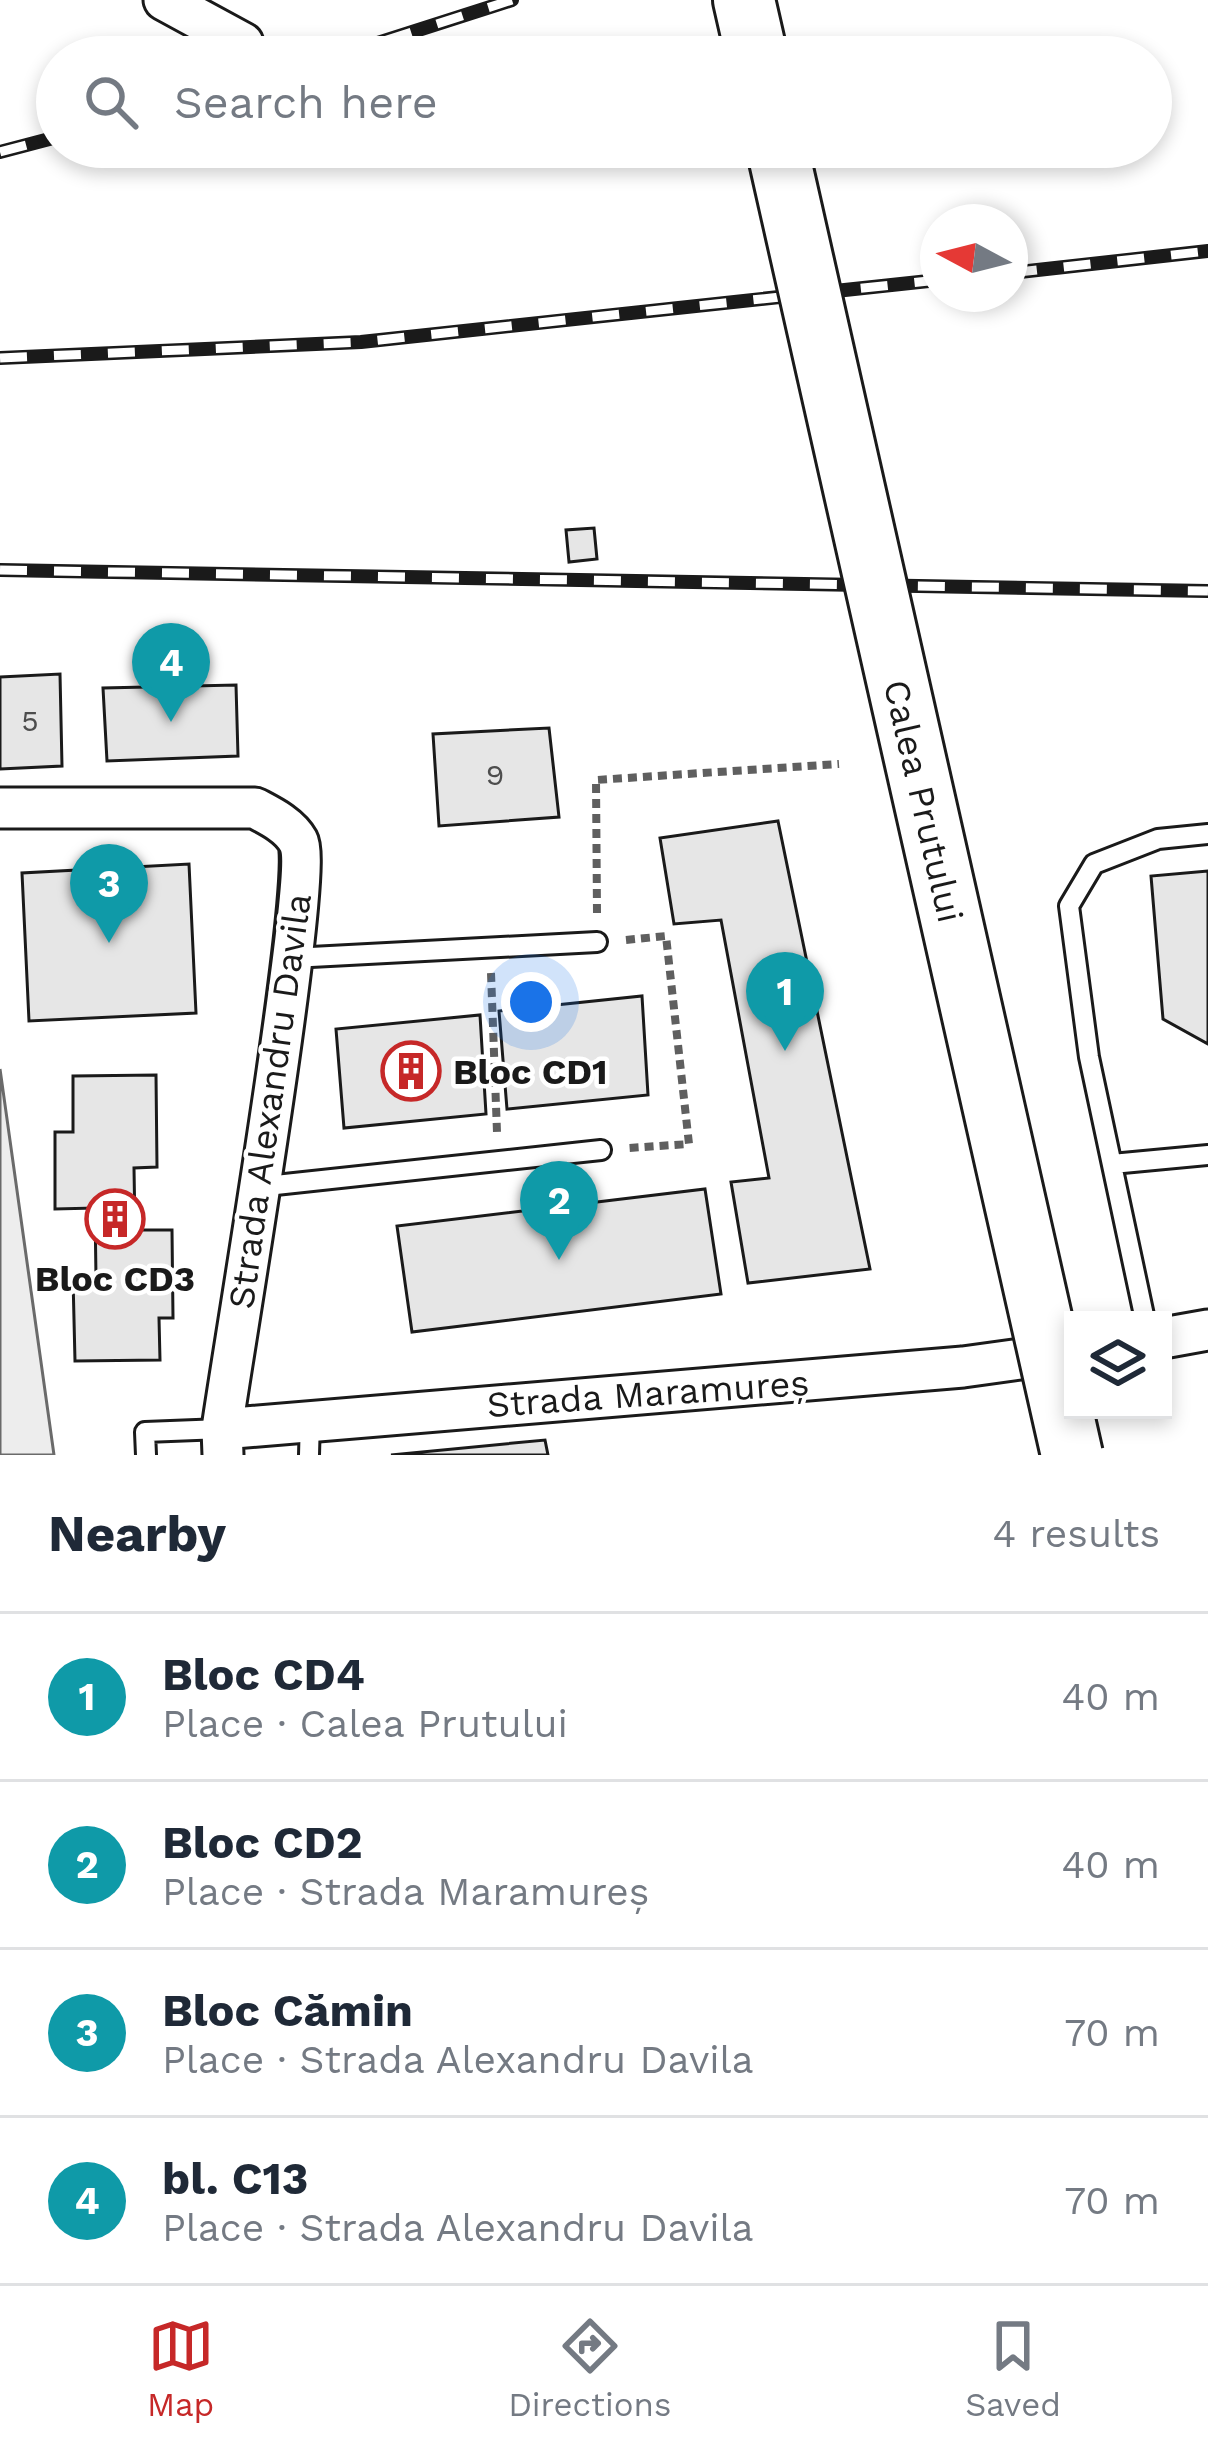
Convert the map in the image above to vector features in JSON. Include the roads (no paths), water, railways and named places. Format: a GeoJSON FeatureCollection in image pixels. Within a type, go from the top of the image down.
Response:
{"type":"FeatureCollection","features":[{"type":"Feature","properties":{"kind":"main road"},"geometry":{"type":"LineString","coordinates":[[744,0],[752,36]]}},
{"type":"Feature","properties":{"kind":"main road","name":"Calea Prutului"},"geometry":{"type":"LineString","coordinates":[[782,168],[1072,1455]]}},
{"type":"Feature","properties":{"kind":"street"},"geometry":{"type":"LineString","coordinates":[[164,0],[229,36]]}},
{"type":"Feature","properties":{"kind":"street","name":"Strada Alexandru Davila"},"geometry":{"type":"LineString","coordinates":[[0,808],[255,808],[278,820],[300,842],[292,958],[223,1442]]}},
{"type":"Feature","properties":{"kind":"street","name":"Strada Maramureș"},"geometry":{"type":"LineString","coordinates":[[223,1442],[310,1437],[1064,1353]]}},
{"type":"Feature","properties":{"kind":"lane"},"geometry":{"type":"LineString","coordinates":[[1143,1311],[1089,1057],[1069,906],[1094,864],[1158,839],[1208,834]]}},
{"type":"Feature","properties":{"kind":"lane"},"geometry":{"type":"LineString","coordinates":[[292,958],[597,942]]}},
{"type":"Feature","properties":{"kind":"lane"},"geometry":{"type":"LineString","coordinates":[[257,1187],[601,1150]]}},
{"type":"Feature","properties":{"kind":"lane"},"geometry":{"type":"LineString","coordinates":[[1112,1164],[1208,1155]]}},
{"type":"Feature","properties":{"kind":"lane"},"geometry":{"type":"LineString","coordinates":[[146,1455],[145,1432],[223,1442]]}},
{"type":"Feature","properties":{"kind":"railway"},"geometry":{"type":"LineString","coordinates":[[400,36],[512,0]]}},
{"type":"Feature","properties":{"kind":"railway"},"geometry":{"type":"LineString","coordinates":[[0,152],[36,143]]}},
{"type":"Feature","properties":{"kind":"railway"},"geometry":{"type":"LineString","coordinates":[[1028,271],[1208,251]]}},
{"type":"Feature","properties":{"kind":"railway"},"geometry":{"type":"LineString","coordinates":[[0,358],[361,342],[920,282]]}},
{"type":"Feature","properties":{"kind":"railway"},"geometry":{"type":"LineString","coordinates":[[0,570],[1208,591]]}},
{"type":"Feature","properties":{"kind":"place","name":"bl. C13"},"geometry":{"type":"Point","coordinates":[171,722]}},
{"type":"Feature","properties":{"kind":"place","name":"Bloc Cămin"},"geometry":{"type":"Point","coordinates":[109,943]}},
{"type":"Feature","properties":{"kind":"place","name":"Bloc CD4"},"geometry":{"type":"Point","coordinates":[785,1051]}},
{"type":"Feature","properties":{"kind":"place","name":"Bloc CD1"},"geometry":{"type":"Point","coordinates":[411,1071]}},
{"type":"Feature","properties":{"kind":"place","name":"Bloc CD3"},"geometry":{"type":"Point","coordinates":[115,1219]}},
{"type":"Feature","properties":{"kind":"place","name":"Bloc CD2"},"geometry":{"type":"Point","coordinates":[559,1260]}}]}
